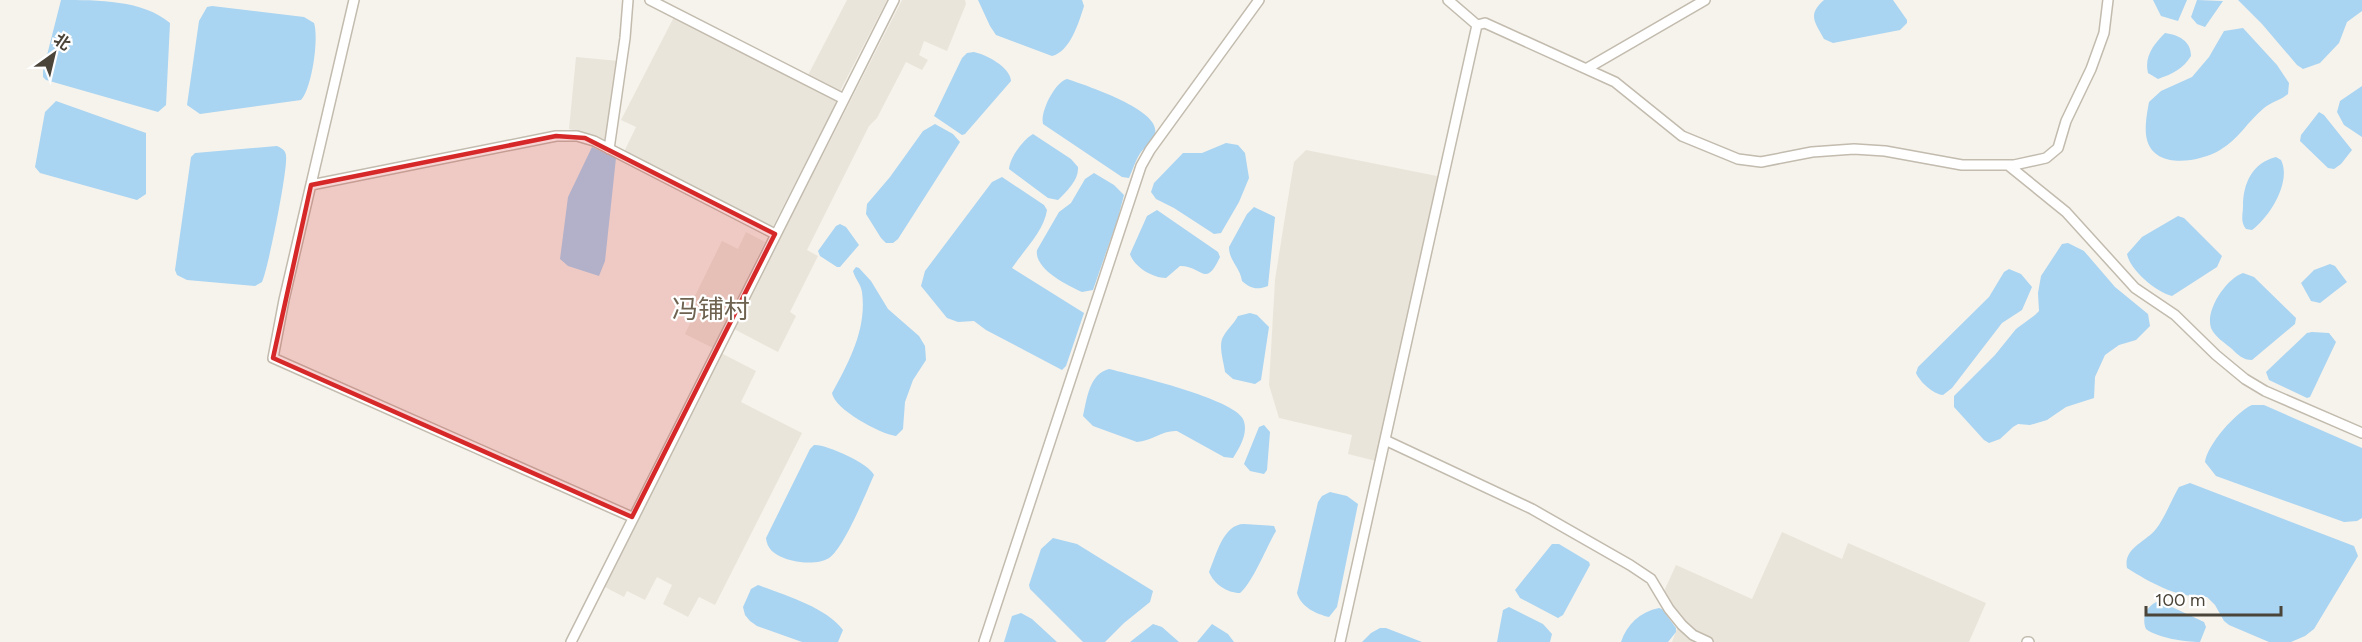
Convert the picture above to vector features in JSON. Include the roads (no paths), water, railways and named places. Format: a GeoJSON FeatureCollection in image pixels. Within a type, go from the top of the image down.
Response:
{"type":"FeatureCollection","features":[{"type":"Feature","properties":{"kind":"street"},"geometry":{"type":"LineString","coordinates":[[354,0],[273,358],[632,517]]}},
{"type":"Feature","properties":{"kind":"street"},"geometry":{"type":"LineString","coordinates":[[609,149],[625,38],[628,0]]}},
{"type":"Feature","properties":{"kind":"street"},"geometry":{"type":"LineString","coordinates":[[650,0],[844,99]]}},
{"type":"Feature","properties":{"kind":"street"},"geometry":{"type":"LineString","coordinates":[[571,642],[894,0]]}},
{"type":"Feature","properties":{"kind":"street"},"geometry":{"type":"LineString","coordinates":[[984,642],[1137,176],[1150,150],[1259,0]]}},
{"type":"Feature","properties":{"kind":"street"},"geometry":{"type":"LineString","coordinates":[[1448,0],[1477,25]]}},
{"type":"Feature","properties":{"kind":"street"},"geometry":{"type":"LineString","coordinates":[[1586,69],[1705,0]]}},
{"type":"Feature","properties":{"kind":"street"},"geometry":{"type":"LineString","coordinates":[[1477,25],[1485,23],[1615,82],[1682,136],[1738,159],[1761,162],[1812,152],[1854,149],[1885,151],[1962,165],[2021,165],[2046,158],[2058,148],[2066,121],[2091,69],[2104,33],[2108,0]]}},
{"type":"Feature","properties":{"kind":"street"},"geometry":{"type":"LineString","coordinates":[[1340,642],[1477,25]]}},
{"type":"Feature","properties":{"kind":"street"},"geometry":{"type":"LineString","coordinates":[[311,185],[556,136],[585,138],[775,234]]}},
{"type":"Feature","properties":{"kind":"street"},"geometry":{"type":"LineString","coordinates":[[2008,165],[2066,212],[2135,288],[2175,315],[2216,355],[2245,379],[2265,391],[2362,433]]}},
{"type":"Feature","properties":{"kind":"street"},"geometry":{"type":"LineString","coordinates":[[1385,440],[1532,509],[1639,571],[1651,579],[1669,609],[1682,625],[1694,635],[1708,642]]}},
{"type":"Feature","properties":{"kind":"water"},"geometry":{"type":"Polygon","coordinates":[[[61,0],[119,3],[147,10],[170,23],[166,105],[158,112],[46,80],[43,77],[61,0]]]}},
{"type":"Feature","properties":{"kind":"water"},"geometry":{"type":"Polygon","coordinates":[[[978,0],[1082,0],[1084,6],[1069,43],[1052,56],[996,35],[978,0]]]}},
{"type":"Feature","properties":{"kind":"water"},"geometry":{"type":"Polygon","coordinates":[[[1824,0],[1893,0],[1907,23],[1900,30],[1833,43],[1824,39],[1814,19],[1816,10],[1824,0]]]}},
{"type":"Feature","properties":{"kind":"water"},"geometry":{"type":"Polygon","coordinates":[[[2153,0],[2187,0],[2178,21],[2161,16],[2153,0]]]}},
{"type":"Feature","properties":{"kind":"water"},"geometry":{"type":"Polygon","coordinates":[[[2197,0],[2223,1],[2205,27],[2197,24],[2191,17],[2197,0]]]}},
{"type":"Feature","properties":{"kind":"water"},"geometry":{"type":"Polygon","coordinates":[[[2238,0],[2362,0],[2362,11],[2347,22],[2339,43],[2320,63],[2303,69],[2238,0]]]}},
{"type":"Feature","properties":{"kind":"water"},"geometry":{"type":"Polygon","coordinates":[[[207,7],[304,17],[314,23],[316,40],[314,63],[301,100],[200,114],[187,105],[199,21],[207,7]]]}},
{"type":"Feature","properties":{"kind":"water"},"geometry":{"type":"Polygon","coordinates":[[[2243,28],[2277,65],[2289,83],[2288,94],[2264,108],[2220,150],[2190,160],[2168,160],[2159,156],[2152,150],[2146,136],[2149,102],[2161,91],[2192,77],[2209,57],[2224,31],[2243,28]]]}},
{"type":"Feature","properties":{"kind":"water"},"geometry":{"type":"Polygon","coordinates":[[[2165,33],[2183,40],[2189,46],[2191,56],[2177,71],[2158,79],[2148,73],[2147,61],[2154,46],[2165,33]]]}},
{"type":"Feature","properties":{"kind":"water"},"geometry":{"type":"Polygon","coordinates":[[[974,52],[1002,66],[1011,81],[962,135],[934,116],[962,58],[967,53],[974,52]]]}},
{"type":"Feature","properties":{"kind":"water"},"geometry":{"type":"Polygon","coordinates":[[[1067,79],[1135,107],[1154,124],[1154,136],[1139,155],[1129,178],[1122,177],[1043,124],[1049,98],[1062,81],[1067,79]]]}},
{"type":"Feature","properties":{"kind":"water"},"geometry":{"type":"Polygon","coordinates":[[[2362,86],[2362,137],[2344,125],[2337,112],[2340,101],[2362,86]]]}},
{"type":"Feature","properties":{"kind":"water"},"geometry":{"type":"Polygon","coordinates":[[[56,101],[146,133],[146,194],[137,200],[40,173],[35,167],[45,112],[56,101]]]}},
{"type":"Feature","properties":{"kind":"water"},"geometry":{"type":"Polygon","coordinates":[[[2319,112],[2324,115],[2352,150],[2334,169],[2328,168],[2300,141],[2301,135],[2319,112]]]}},
{"type":"Feature","properties":{"kind":"water"},"geometry":{"type":"Polygon","coordinates":[[[935,124],[953,134],[960,142],[898,239],[893,243],[886,243],[866,214],[867,204],[890,177],[923,131],[935,124]]]}},
{"type":"Feature","properties":{"kind":"water"},"geometry":{"type":"Polygon","coordinates":[[[1033,134],[1071,159],[1078,167],[1074,181],[1058,200],[1048,198],[1009,169],[1018,149],[1033,134]]]}},
{"type":"Feature","properties":{"kind":"water"},"geometry":{"type":"Polygon","coordinates":[[[1226,143],[1238,145],[1245,153],[1249,178],[1239,202],[1221,233],[1214,234],[1156,199],[1151,192],[1154,183],[1183,153],[1202,153],[1226,143]]]}},
{"type":"Feature","properties":{"kind":"water"},"geometry":{"type":"Polygon","coordinates":[[[277,146],[285,152],[286,165],[269,259],[262,282],[255,286],[187,280],[177,275],[175,270],[191,157],[195,153],[277,146]]]}},
{"type":"Feature","properties":{"kind":"water"},"geometry":{"type":"Polygon","coordinates":[[[592,147],[616,158],[605,261],[599,276],[568,266],[560,259],[568,197],[592,147]]]}},
{"type":"Feature","properties":{"kind":"water"},"geometry":{"type":"Polygon","coordinates":[[[2276,157],[2281,160],[2284,169],[2284,179],[2277,199],[2259,224],[2252,230],[2246,229],[2242,218],[2247,182],[2255,169],[2276,157]]]}},
{"type":"Feature","properties":{"kind":"water"},"geometry":{"type":"Polygon","coordinates":[[[1094,173],[1114,185],[1124,195],[1093,290],[1082,292],[1060,281],[1046,270],[1037,257],[1037,250],[1059,212],[1071,203],[1085,179],[1094,173]]]}},
{"type":"Feature","properties":{"kind":"water"},"geometry":{"type":"Polygon","coordinates":[[[1002,177],[1044,205],[1047,210],[1038,233],[1012,268],[1084,313],[1066,366],[1062,370],[986,330],[974,321],[958,322],[947,318],[921,286],[925,271],[992,182],[1002,177]]]}},
{"type":"Feature","properties":{"kind":"water"},"geometry":{"type":"Polygon","coordinates":[[[1254,207],[1275,217],[1268,286],[1257,288],[1242,281],[1229,247],[1247,214],[1254,207]]]}},
{"type":"Feature","properties":{"kind":"water"},"geometry":{"type":"Polygon","coordinates":[[[1157,210],[1218,252],[1220,257],[1211,272],[1203,274],[1180,266],[1166,278],[1161,278],[1145,271],[1135,263],[1130,254],[1147,216],[1157,210]]]}},
{"type":"Feature","properties":{"kind":"water"},"geometry":{"type":"Polygon","coordinates":[[[2178,216],[2184,218],[2222,256],[2217,267],[2172,296],[2145,280],[2133,267],[2127,254],[2142,237],[2178,216]]]}},
{"type":"Feature","properties":{"kind":"water"},"geometry":{"type":"Polygon","coordinates":[[[840,224],[846,227],[859,245],[840,267],[837,267],[820,256],[818,251],[836,226],[840,224]]]}},
{"type":"Feature","properties":{"kind":"water"},"geometry":{"type":"Polygon","coordinates":[[[2068,243],[2084,251],[2115,287],[2148,314],[2150,326],[2136,340],[2119,345],[2105,355],[2095,377],[2094,398],[2066,407],[2047,420],[2030,425],[2018,424],[2000,439],[1989,443],[1954,407],[1954,396],[1995,355],[2016,329],[2039,311],[2038,293],[2041,276],[2062,244],[2068,243]]]}},
{"type":"Feature","properties":{"kind":"water"},"geometry":{"type":"Polygon","coordinates":[[[2330,264],[2335,266],[2347,282],[2320,303],[2311,301],[2301,283],[2314,270],[2330,264]]]}},
{"type":"Feature","properties":{"kind":"water"},"geometry":{"type":"Polygon","coordinates":[[[856,267],[871,281],[888,309],[919,336],[925,346],[926,360],[913,380],[905,402],[903,429],[896,436],[859,420],[841,406],[832,393],[855,345],[862,319],[862,292],[853,271],[856,267]]]}},
{"type":"Feature","properties":{"kind":"water"},"geometry":{"type":"Polygon","coordinates":[[[2009,269],[2021,274],[2032,287],[2022,310],[2002,323],[1952,388],[1943,395],[1931,390],[1916,373],[1918,367],[1989,297],[2004,272],[2009,269]]]}},
{"type":"Feature","properties":{"kind":"water"},"geometry":{"type":"Polygon","coordinates":[[[2243,273],[2254,277],[2296,318],[2295,324],[2252,360],[2241,357],[2218,337],[2211,328],[2210,321],[2218,296],[2236,276],[2243,273]]]}},
{"type":"Feature","properties":{"kind":"water"},"geometry":{"type":"Polygon","coordinates":[[[1250,313],[1257,315],[1269,327],[1261,380],[1255,384],[1233,379],[1225,372],[1221,350],[1223,337],[1238,316],[1250,313]]]}},
{"type":"Feature","properties":{"kind":"water"},"geometry":{"type":"Polygon","coordinates":[[[2307,333],[2329,333],[2336,342],[2310,397],[2307,398],[2269,380],[2266,372],[2307,333]]]}},
{"type":"Feature","properties":{"kind":"water"},"geometry":{"type":"Polygon","coordinates":[[[1109,369],[1182,389],[1236,411],[1243,419],[1245,429],[1241,444],[1233,458],[1224,457],[1177,431],[1137,442],[1093,426],[1083,416],[1088,395],[1097,376],[1109,369]]]}},
{"type":"Feature","properties":{"kind":"water"},"geometry":{"type":"Polygon","coordinates":[[[2252,405],[2264,405],[2362,448],[2362,518],[2357,521],[2344,522],[2216,476],[2205,462],[2211,447],[2238,414],[2252,405]]]}},
{"type":"Feature","properties":{"kind":"water"},"geometry":{"type":"Polygon","coordinates":[[[1264,425],[1270,432],[1267,470],[1264,474],[1250,471],[1244,464],[1259,427],[1264,425]]]}},
{"type":"Feature","properties":{"kind":"water"},"geometry":{"type":"Polygon","coordinates":[[[814,445],[847,456],[865,466],[874,475],[854,520],[835,552],[825,560],[800,562],[774,553],[769,548],[766,538],[814,445]]]}},
{"type":"Feature","properties":{"kind":"water"},"geometry":{"type":"Polygon","coordinates":[[[2190,483],[2354,546],[2358,556],[2314,629],[2291,642],[2269,642],[2229,625],[2207,597],[2175,592],[2127,568],[2128,555],[2156,529],[2179,487],[2190,483]]]}},
{"type":"Feature","properties":{"kind":"water"},"geometry":{"type":"Polygon","coordinates":[[[1330,492],[1347,496],[1358,504],[1337,607],[1329,617],[1310,609],[1297,593],[1318,502],[1322,496],[1330,492]]]}},
{"type":"Feature","properties":{"kind":"water"},"geometry":{"type":"Polygon","coordinates":[[[1237,525],[1274,526],[1276,531],[1249,582],[1240,593],[1235,593],[1218,584],[1209,572],[1226,535],[1237,525]]]}},
{"type":"Feature","properties":{"kind":"water"},"geometry":{"type":"Polygon","coordinates":[[[1053,538],[1077,544],[1153,591],[1150,602],[1105,642],[1083,642],[1030,589],[1029,585],[1041,549],[1053,538]]]}},
{"type":"Feature","properties":{"kind":"water"},"geometry":{"type":"Polygon","coordinates":[[[1552,544],[1559,544],[1589,562],[1590,565],[1563,615],[1558,618],[1520,598],[1515,590],[1552,544]]]}},
{"type":"Feature","properties":{"kind":"water"},"geometry":{"type":"Polygon","coordinates":[[[758,585],[815,608],[836,622],[843,630],[838,642],[802,642],[757,626],[745,615],[743,607],[751,589],[758,585]]]}},
{"type":"Feature","properties":{"kind":"water"},"geometry":{"type":"Polygon","coordinates":[[[2159,601],[2204,622],[2206,627],[2200,642],[2172,639],[2146,629],[2144,620],[2146,612],[2151,605],[2159,601]]]}},
{"type":"Feature","properties":{"kind":"water"},"geometry":{"type":"Polygon","coordinates":[[[1509,607],[1543,624],[1552,634],[1550,642],[1497,642],[1503,610],[1509,607]]]}},
{"type":"Feature","properties":{"kind":"water"},"geometry":{"type":"Polygon","coordinates":[[[1659,608],[1676,628],[1676,632],[1668,642],[1621,642],[1635,620],[1646,612],[1659,608]]]}},
{"type":"Feature","properties":{"kind":"water"},"geometry":{"type":"Polygon","coordinates":[[[1021,613],[1032,619],[1057,642],[1004,642],[1012,616],[1021,613]]]}},
{"type":"Feature","properties":{"kind":"water"},"geometry":{"type":"Polygon","coordinates":[[[1153,624],[1162,627],[1179,642],[1130,642],[1153,624]]]}},
{"type":"Feature","properties":{"kind":"water"},"geometry":{"type":"Polygon","coordinates":[[[1212,624],[1228,634],[1234,642],[1197,642],[1212,624]]]}},
{"type":"Feature","properties":{"kind":"water"},"geometry":{"type":"Polygon","coordinates":[[[1380,628],[1386,628],[1422,642],[1362,642],[1380,628]]]}},
{"type":"Feature","properties":{"kind":"district","name":"冯铺村"},"geometry":{"type":"Point","coordinates":[711,309]}}]}
